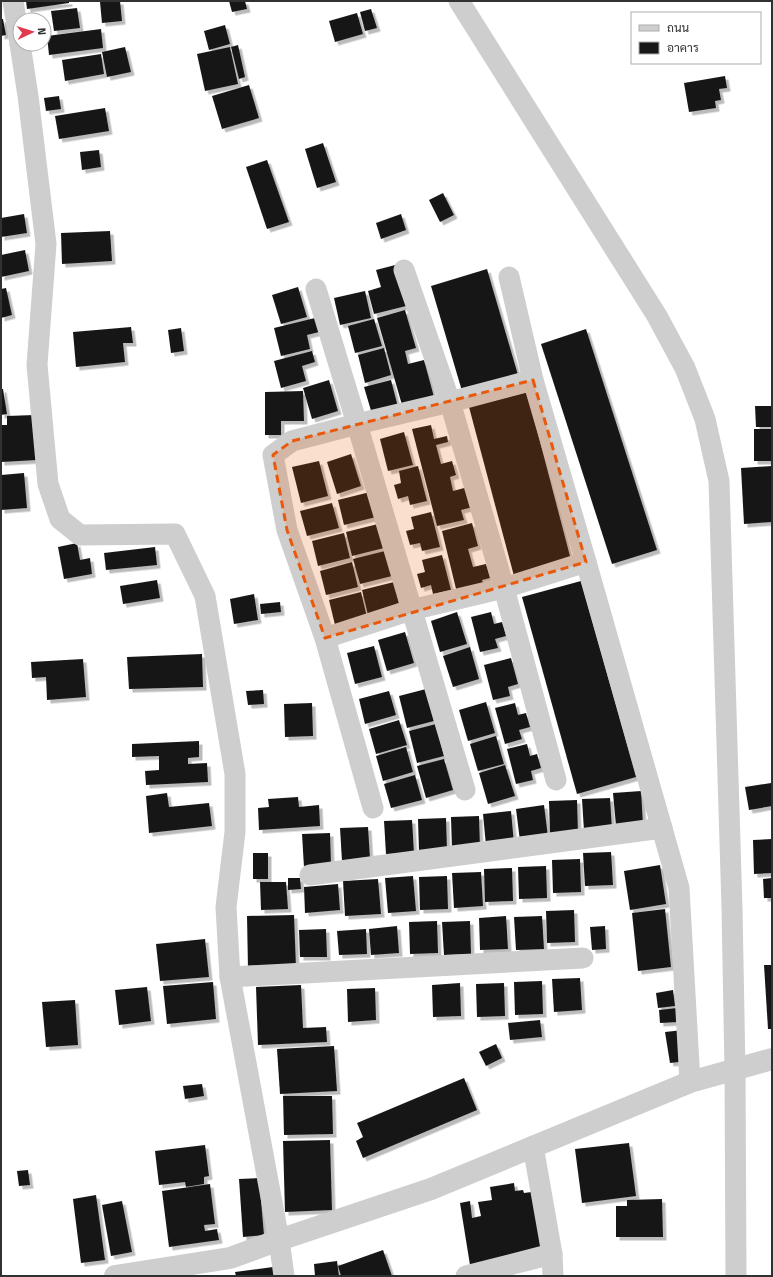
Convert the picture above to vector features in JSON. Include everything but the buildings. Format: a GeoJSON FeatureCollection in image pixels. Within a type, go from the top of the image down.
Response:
{"type":"FeatureCollection","features":[{"type":"Feature","properties":{"kind":"street"},"geometry":{"type":"LineString","coordinates":[[14,1],[16,12]]}},
{"type":"Feature","properties":{"kind":"street"},"geometry":{"type":"LineString","coordinates":[[459,1],[657,316],[685,368],[705,419],[719,481],[732,908],[735,1070],[736,1276]]}},
{"type":"Feature","properties":{"kind":"street"},"geometry":{"type":"LineString","coordinates":[[21,52],[46,244],[37,364],[48,484],[60,519],[80,535],[175,534],[205,596],[235,774],[235,832],[226,907],[230,977],[279,1240],[284,1276]]}},
{"type":"Feature","properties":{"kind":"street"},"geometry":{"type":"LineString","coordinates":[[404,270],[450,402],[504,588],[556,780]]}},
{"type":"Feature","properties":{"kind":"street"},"geometry":{"type":"LineString","coordinates":[[510,277],[533,380],[679,888],[690,1082]]}},
{"type":"Feature","properties":{"kind":"street"},"geometry":{"type":"LineString","coordinates":[[316,289],[465,790]]}},
{"type":"Feature","properties":{"kind":"street"},"geometry":{"type":"LineString","coordinates":[[373,808],[325,638],[287,530],[273,455],[292,441],[533,380]]}},
{"type":"Feature","properties":{"kind":"street"},"geometry":{"type":"LineString","coordinates":[[325,638],[411,610],[504,588],[586,562]]}},
{"type":"Feature","properties":{"kind":"street"},"geometry":{"type":"LineString","coordinates":[[310,875],[662,828]]}},
{"type":"Feature","properties":{"kind":"street"},"geometry":{"type":"LineString","coordinates":[[230,977],[583,958]]}},
{"type":"Feature","properties":{"kind":"street"},"geometry":{"type":"LineString","coordinates":[[115,1276],[230,1258],[431,1189],[690,1082],[772,1059]]}},
{"type":"Feature","properties":{"kind":"street"},"geometry":{"type":"LineString","coordinates":[[533,1146],[552,1254],[553,1276]]}},
{"type":"Feature","properties":{"kind":"street"},"geometry":{"type":"LineString","coordinates":[[466,1276],[552,1254]]}},
{"type":"Feature","properties":{"kind":"highlighted area"},"geometry":{"type":"Polygon","coordinates":[[[533,380],[586,562],[325,638],[287,530],[273,455],[292,441],[533,380]]]}}]}
